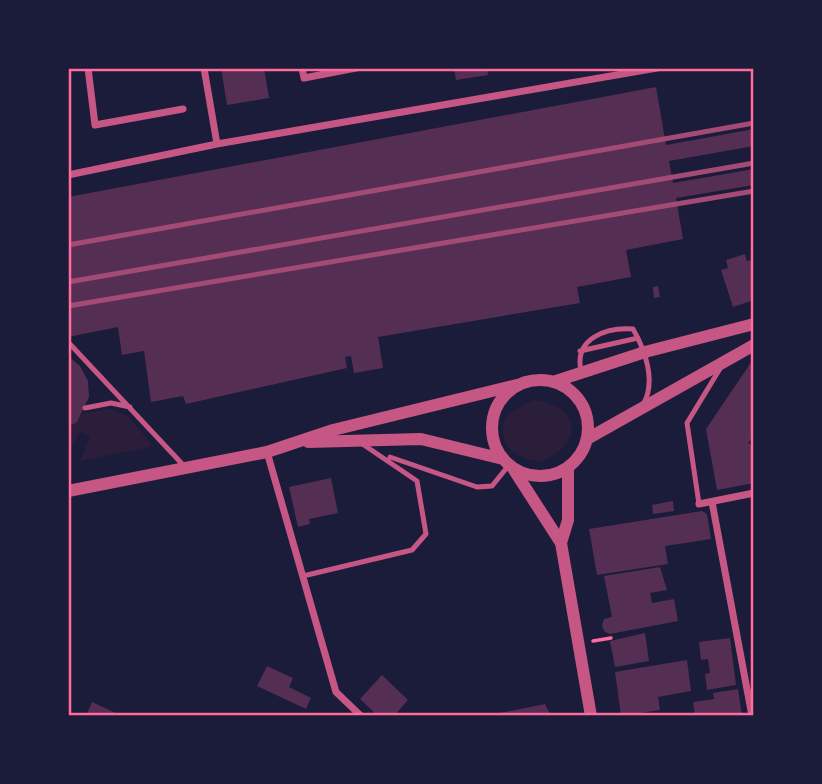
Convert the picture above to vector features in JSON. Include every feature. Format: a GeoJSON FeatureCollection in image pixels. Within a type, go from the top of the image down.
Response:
{"type":"FeatureCollection","features":[{"type":"Feature","properties":{"kind":"street"},"geometry":{"type":"LineString","coordinates":[[88,68],[95,125],[183,109]]}},
{"type":"Feature","properties":{"kind":"street"},"geometry":{"type":"LineString","coordinates":[[205,68],[217,144]]}},
{"type":"Feature","properties":{"kind":"street"},"geometry":{"type":"LineString","coordinates":[[302,68],[304,78],[356,68]]}},
{"type":"Feature","properties":{"kind":"street"},"geometry":{"type":"LineString","coordinates":[[68,175],[217,144],[657,68]]}},
{"type":"Feature","properties":{"kind":"street"},"geometry":{"type":"LineString","coordinates":[[553,382],[645,352],[754,324]]}},
{"type":"Feature","properties":{"kind":"street"},"geometry":{"type":"LineString","coordinates":[[587,439],[754,345]]}},
{"type":"Feature","properties":{"kind":"street"},"geometry":{"type":"LineString","coordinates":[[68,491],[267,453],[287,444],[542,380],[570,390],[582,403],[588,421],[587,439],[577,460],[568,468],[541,476],[421,439],[356,439],[287,444]]}},
{"type":"Feature","properties":{"kind":"street"},"geometry":{"type":"LineString","coordinates":[[521,384],[506,394],[496,409],[492,426],[494,443],[561,543],[591,716]]}},
{"type":"Feature","properties":{"kind":"street"},"geometry":{"type":"LineString","coordinates":[[267,453],[337,692],[361,716]]}},
{"type":"Feature","properties":{"kind":"street"},"geometry":{"type":"LineString","coordinates":[[561,543],[568,520],[568,468]]}},
{"type":"Feature","properties":{"kind":"street"},"geometry":{"type":"LineString","coordinates":[[699,504],[754,493]]}},
{"type":"Feature","properties":{"kind":"street"},"geometry":{"type":"LineString","coordinates":[[712,502],[752,716]]}},
{"type":"Feature","properties":{"kind":"lane"},"geometry":{"type":"LineString","coordinates":[[581,371],[580,351],[591,337],[633,329],[645,352],[648,394],[639,412]]}},
{"type":"Feature","properties":{"kind":"lane"},"geometry":{"type":"LineString","coordinates":[[580,351],[638,338]]}},
{"type":"Feature","properties":{"kind":"lane"},"geometry":{"type":"LineString","coordinates":[[68,342],[187,469]]}},
{"type":"Feature","properties":{"kind":"lane"},"geometry":{"type":"LineString","coordinates":[[699,504],[687,423],[725,361]]}},
{"type":"Feature","properties":{"kind":"lane"},"geometry":{"type":"LineString","coordinates":[[85,408],[111,403],[130,407]]}},
{"type":"Feature","properties":{"kind":"lane"},"geometry":{"type":"LineString","coordinates":[[303,576],[412,550],[422,542],[426,534],[417,481],[356,439]]}},
{"type":"Feature","properties":{"kind":"lane"},"geometry":{"type":"LineString","coordinates":[[380,454],[477,487],[492,486],[509,465]]}},
{"type":"Feature","properties":{"kind":"path"},"geometry":{"type":"LineString","coordinates":[[587,642],[611,638]]}},
{"type":"Feature","properties":{"kind":"shaded area"},"geometry":{"type":"Polygon","coordinates":[[[533,400],[549,403],[560,409],[568,416],[571,425],[571,435],[566,444],[543,461],[515,454],[505,441],[503,433],[508,414],[533,400]]]}},
{"type":"Feature","properties":{"kind":"shaded area"},"geometry":{"type":"Polygon","coordinates":[[[111,409],[128,416],[151,443],[150,447],[80,461],[90,437],[81,432],[68,451],[68,427],[83,413],[111,409]]]}},
{"type":"Feature","properties":{"kind":"building"},"geometry":{"type":"Polygon","coordinates":[[[221,68],[264,68],[269,98],[227,105],[221,68]]]}},
{"type":"Feature","properties":{"kind":"building"},"geometry":{"type":"Polygon","coordinates":[[[454,68],[487,68],[488,75],[456,80],[454,68]]]}},
{"type":"Feature","properties":{"kind":"building"},"geometry":{"type":"Polygon","coordinates":[[[656,87],[666,145],[754,129],[754,146],[669,161],[673,183],[754,169],[754,185],[676,198],[683,239],[626,250],[631,277],[577,287],[580,303],[378,337],[383,368],[354,373],[351,356],[345,357],[347,368],[186,404],[183,396],[151,402],[144,351],[122,355],[118,327],[68,337],[68,197],[656,87]]]}},
{"type":"Feature","properties":{"kind":"building"},"geometry":{"type":"Polygon","coordinates":[[[745,254],[747,261],[754,259],[754,300],[733,307],[721,270],[728,268],[726,260],[745,254]]]}},
{"type":"Feature","properties":{"kind":"building"},"geometry":{"type":"Polygon","coordinates":[[[658,286],[660,297],[654,298],[653,287],[658,286]]]}},
{"type":"Feature","properties":{"kind":"building"},"geometry":{"type":"Polygon","coordinates":[[[68,356],[80,366],[88,381],[89,397],[77,422],[68,427],[68,356]]]}},
{"type":"Feature","properties":{"kind":"building"},"geometry":{"type":"Polygon","coordinates":[[[754,358],[754,435],[748,443],[754,446],[754,483],[717,490],[706,429],[754,358]]]}},
{"type":"Feature","properties":{"kind":"building"},"geometry":{"type":"Polygon","coordinates":[[[331,478],[338,513],[309,519],[310,524],[298,527],[289,487],[331,478]]]}},
{"type":"Feature","properties":{"kind":"building"},"geometry":{"type":"Polygon","coordinates":[[[673,501],[674,511],[653,514],[652,505],[673,501]]]}},
{"type":"Feature","properties":{"kind":"building"},"geometry":{"type":"Polygon","coordinates":[[[702,511],[707,514],[711,539],[665,546],[668,564],[597,575],[589,529],[702,511]]]}},
{"type":"Feature","properties":{"kind":"building"},"geometry":{"type":"Polygon","coordinates":[[[660,567],[667,590],[650,593],[652,603],[674,599],[678,621],[610,634],[605,632],[602,626],[604,619],[612,617],[604,576],[660,567]]]}},
{"type":"Feature","properties":{"kind":"building"},"geometry":{"type":"Polygon","coordinates":[[[645,633],[649,661],[615,667],[610,641],[645,633]]]}},
{"type":"Feature","properties":{"kind":"building"},"geometry":{"type":"Polygon","coordinates":[[[730,638],[736,685],[707,690],[705,674],[710,673],[708,659],[701,660],[699,642],[730,638]]]}},
{"type":"Feature","properties":{"kind":"building"},"geometry":{"type":"Polygon","coordinates":[[[687,660],[691,691],[658,697],[660,710],[621,716],[615,672],[687,660]]]}},
{"type":"Feature","properties":{"kind":"building"},"geometry":{"type":"Polygon","coordinates":[[[267,666],[293,678],[289,687],[311,698],[306,709],[257,686],[267,666]]]}},
{"type":"Feature","properties":{"kind":"building"},"geometry":{"type":"Polygon","coordinates":[[[382,675],[408,700],[394,716],[378,716],[360,699],[382,675]]]}},
{"type":"Feature","properties":{"kind":"building"},"geometry":{"type":"Polygon","coordinates":[[[738,689],[742,716],[695,716],[693,702],[714,699],[713,693],[738,689]]]}},
{"type":"Feature","properties":{"kind":"building"},"geometry":{"type":"Polygon","coordinates":[[[92,702],[122,716],[86,716],[92,702]]]}},
{"type":"Feature","properties":{"kind":"building"},"geometry":{"type":"Polygon","coordinates":[[[545,704],[551,716],[494,716],[500,713],[545,704]]]}},
{"type":"Feature","properties":{"kind":"railway"},"geometry":{"type":"LineString","coordinates":[[68,245],[754,123]]}},
{"type":"Feature","properties":{"kind":"railway"},"geometry":{"type":"LineString","coordinates":[[68,282],[754,163]]}},
{"type":"Feature","properties":{"kind":"railway"},"geometry":{"type":"LineString","coordinates":[[68,306],[754,191]]}}]}
